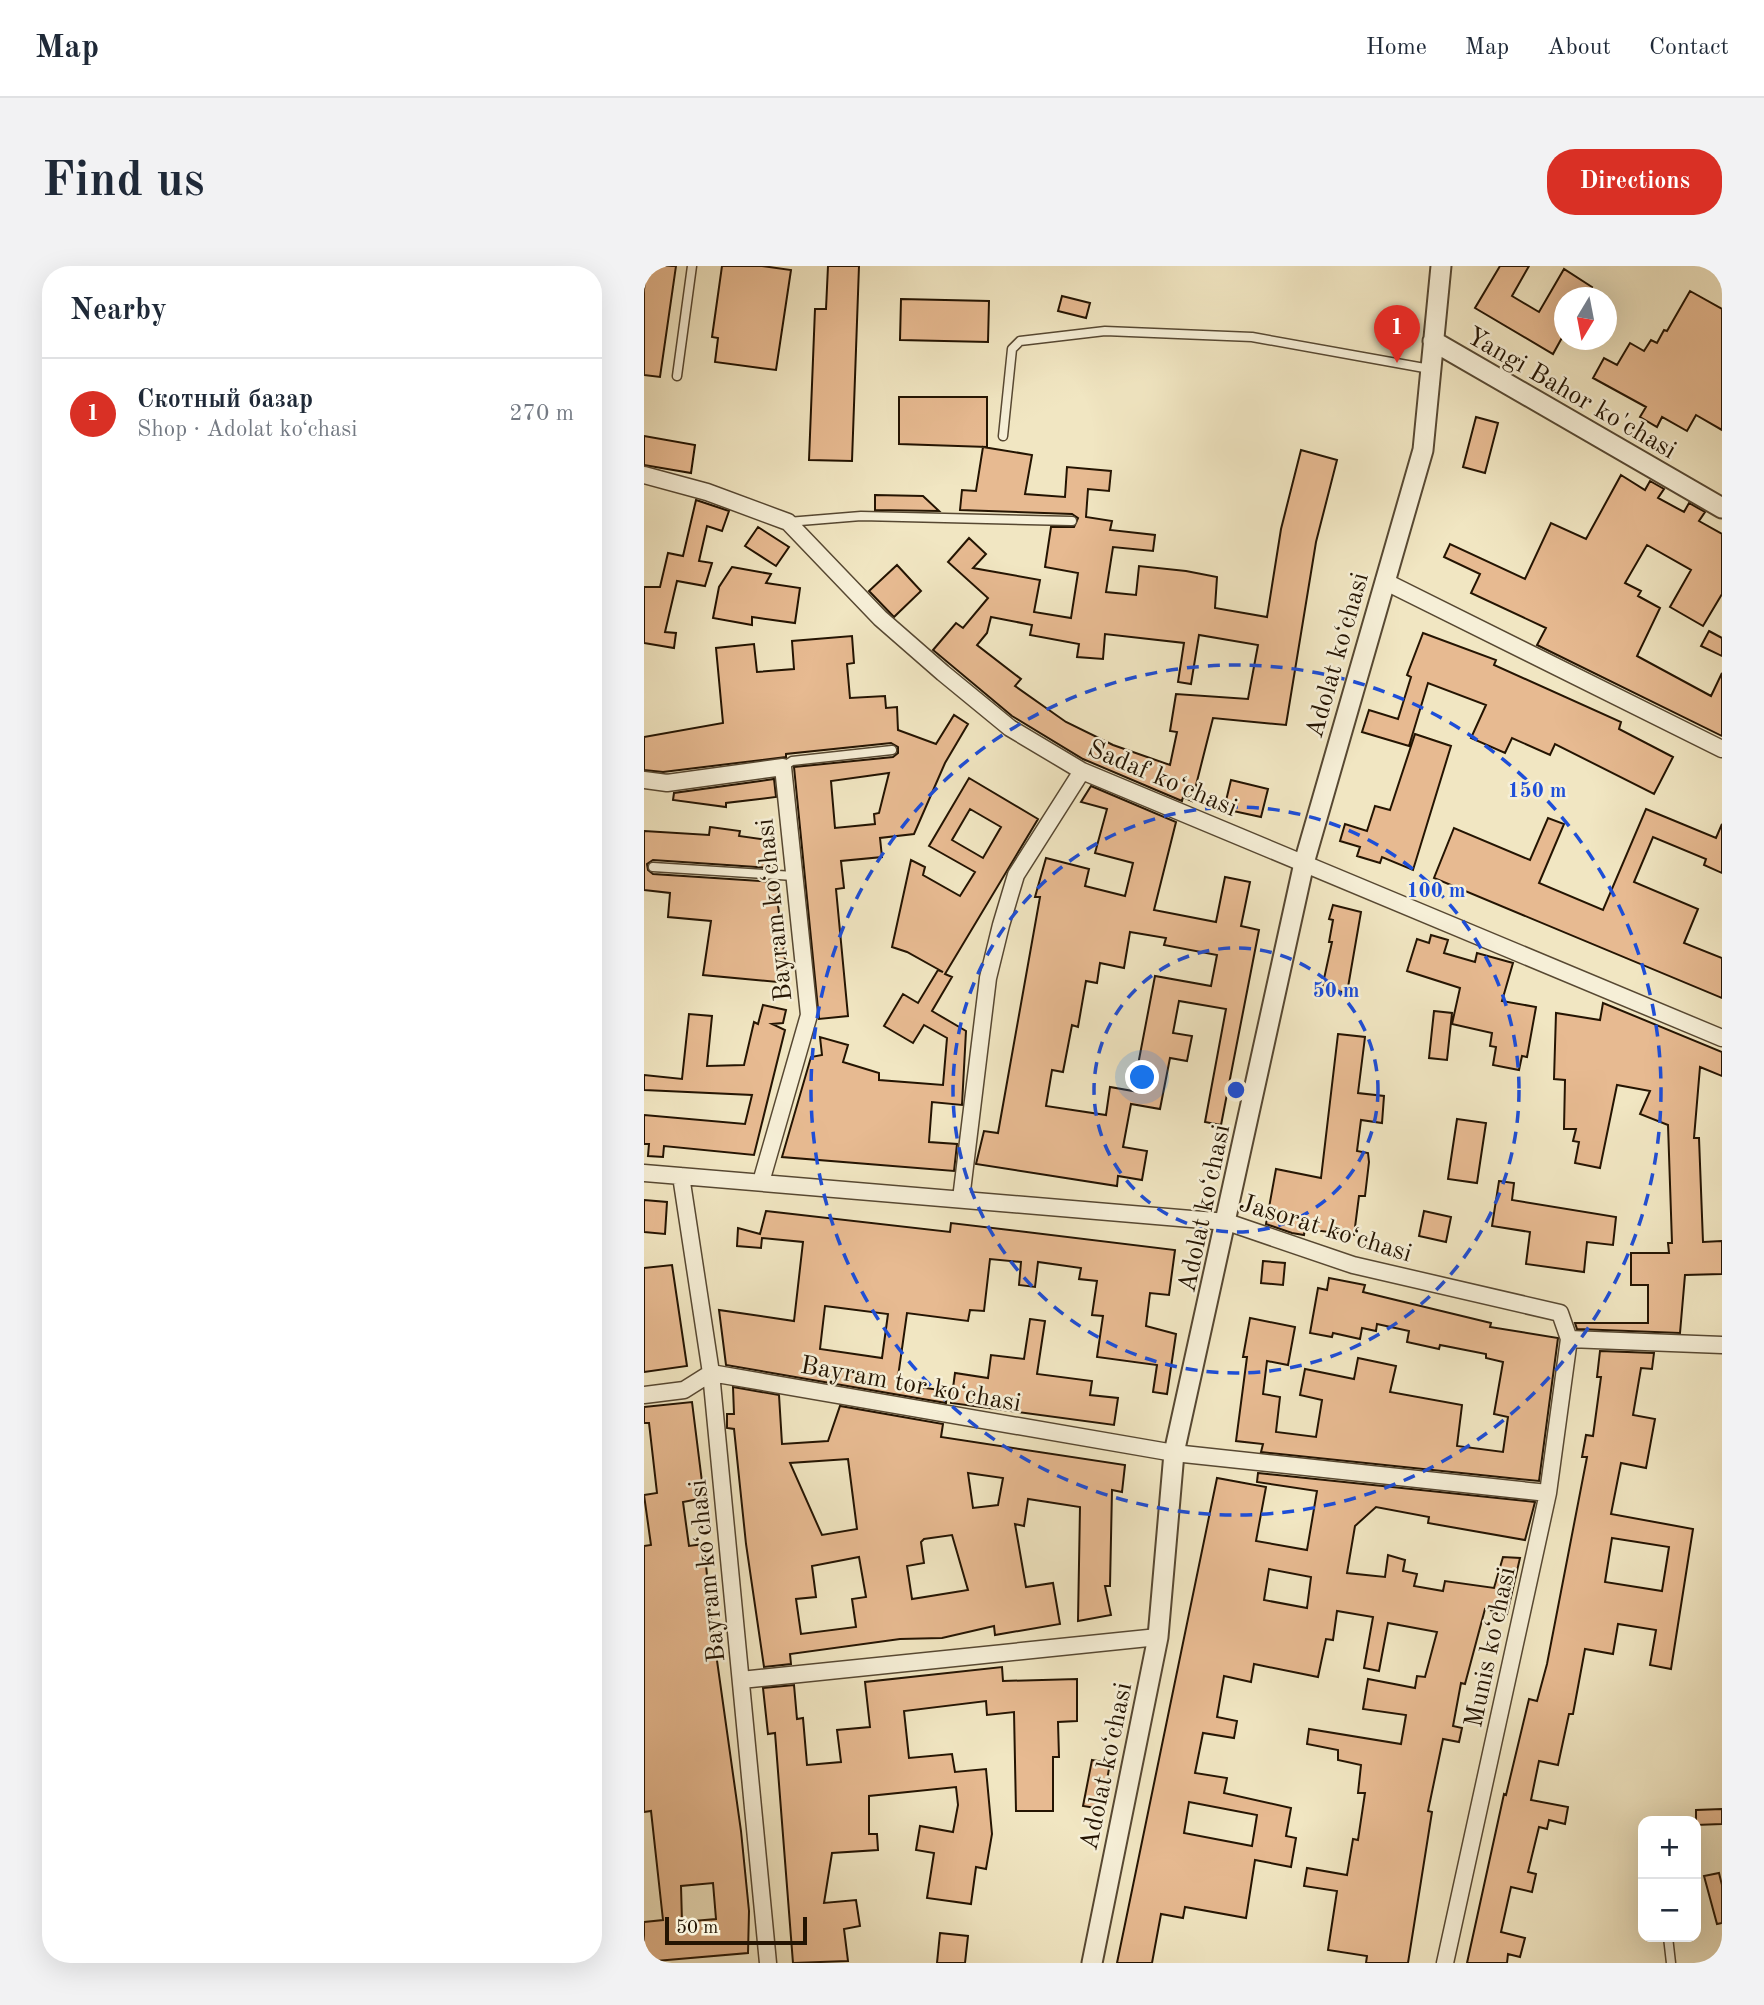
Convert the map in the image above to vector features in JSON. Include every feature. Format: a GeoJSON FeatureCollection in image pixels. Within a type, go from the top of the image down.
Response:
{"type":"FeatureCollection","features":[{"type":"Feature","properties":{"kind":"street","name":"Adolat koʻchasi"},"geometry":{"type":"LineString","coordinates":[[1092,1963],[1158,1637],[1174,1453],[1304,863],[1423,450],[1441,266]]}},
{"type":"Feature","properties":{"kind":"street","name":"Yangi Bahor ko'chasi"},"geometry":{"type":"LineString","coordinates":[[1433,341],[1722,508]]}},
{"type":"Feature","properties":{"kind":"street","name":"Sadaf koʻchasi"},"geometry":{"type":"LineString","coordinates":[[644,475],[707,492],[788,522],[880,618],[943,673],[1010,728],[1082,771],[1722,1038]]}},
{"type":"Feature","properties":{"kind":"street"},"geometry":{"type":"LineString","coordinates":[[1384,581],[1722,749]]}},
{"type":"Feature","properties":{"kind":"street"},"geometry":{"type":"LineString","coordinates":[[644,780],[667,783],[783,767]]}},
{"type":"Feature","properties":{"kind":"street","name":"Bayram koʻchasi"},"geometry":{"type":"LineString","coordinates":[[761,1182],[809,1015],[783,767]]}},
{"type":"Feature","properties":{"kind":"street"},"geometry":{"type":"LineString","coordinates":[[961,1199],[988,978],[1001,925],[1016,876],[1082,771]]}},
{"type":"Feature","properties":{"kind":"street","name":"Jasorat koʻchasi"},"geometry":{"type":"LineString","coordinates":[[644,1173],[1227,1222],[1353,1265],[1560,1313],[1569,1339]]}},
{"type":"Feature","properties":{"kind":"street","name":"Bayram koʻchasi"},"geometry":{"type":"LineString","coordinates":[[681,1176],[711,1373],[768,1963]]}},
{"type":"Feature","properties":{"kind":"street"},"geometry":{"type":"LineString","coordinates":[[1569,1339],[1722,1345]]}},
{"type":"Feature","properties":{"kind":"street","name":"Munis koʻchasi"},"geometry":{"type":"LineString","coordinates":[[1445,1963],[1548,1493],[1569,1339]]}},
{"type":"Feature","properties":{"kind":"street"},"geometry":{"type":"LineString","coordinates":[[644,1395],[684,1390],[711,1373]]}},
{"type":"Feature","properties":{"kind":"street","name":"Bayram tor koʻchasi"},"geometry":{"type":"LineString","coordinates":[[711,1373],[1174,1453],[1548,1493]]}},
{"type":"Feature","properties":{"kind":"street"},"geometry":{"type":"LineString","coordinates":[[741,1680],[1158,1637]]}},
{"type":"Feature","properties":{"kind":"lane"},"geometry":{"type":"LineString","coordinates":[[677,376],[692,266]]}},
{"type":"Feature","properties":{"kind":"lane"},"geometry":{"type":"LineString","coordinates":[[1003,436],[1012,349],[1020,341],[1105,331],[1252,337],[1430,369]]}},
{"type":"Feature","properties":{"kind":"lane"},"geometry":{"type":"LineString","coordinates":[[788,522],[861,516],[1072,521]]}},
{"type":"Feature","properties":{"kind":"lane"},"geometry":{"type":"LineString","coordinates":[[783,767],[792,761],[892,750]]}},
{"type":"Feature","properties":{"kind":"lane"},"geometry":{"type":"LineString","coordinates":[[653,867],[794,876]]}},
{"type":"Feature","properties":{"kind":"lane"},"geometry":{"type":"LineString","coordinates":[[1669,1942],[1671,1963]]}},
{"type":"Feature","properties":{"kind":"building"},"geometry":{"type":"Polygon","coordinates":[[[647,266],[676,266],[660,377],[644,375],[644,290],[647,266]]]}},
{"type":"Feature","properties":{"kind":"building"},"geometry":{"type":"Polygon","coordinates":[[[722,266],[762,266],[791,270],[776,370],[715,362],[718,338],[712,337],[722,266]]]}},
{"type":"Feature","properties":{"kind":"building"},"geometry":{"type":"Polygon","coordinates":[[[828,266],[859,266],[852,461],[809,460],[815,309],[826,309],[828,266]]]}},
{"type":"Feature","properties":{"kind":"building"},"geometry":{"type":"Polygon","coordinates":[[[1500,266],[1529,266],[1512,296],[1539,312],[1564,269],[1592,287],[1554,287],[1555,350],[1553,354],[1475,308],[1500,266]]]}},
{"type":"Feature","properties":{"kind":"building"},"geometry":{"type":"Polygon","coordinates":[[[1690,291],[1722,309],[1722,430],[1696,415],[1687,431],[1662,417],[1657,427],[1640,417],[1646,407],[1593,378],[1604,358],[1617,365],[1630,343],[1644,351],[1651,340],[1657,343],[1690,291]]]}},
{"type":"Feature","properties":{"kind":"building"},"geometry":{"type":"Polygon","coordinates":[[[1062,296],[1090,303],[1086,318],[1058,311],[1062,296]]]}},
{"type":"Feature","properties":{"kind":"building"},"geometry":{"type":"Polygon","coordinates":[[[901,299],[989,301],[988,342],[900,340],[901,299]]]}},
{"type":"Feature","properties":{"kind":"building"},"geometry":{"type":"Polygon","coordinates":[[[899,397],[987,397],[987,447],[899,444],[899,397]]]}},
{"type":"Feature","properties":{"kind":"building"},"geometry":{"type":"Polygon","coordinates":[[[1476,417],[1498,423],[1485,473],[1463,467],[1476,417]]]}},
{"type":"Feature","properties":{"kind":"building"},"geometry":{"type":"Polygon","coordinates":[[[644,436],[695,445],[691,473],[644,465],[644,436]]]}},
{"type":"Feature","properties":{"kind":"building"},"geometry":{"type":"Polygon","coordinates":[[[983,447],[1032,455],[1025,494],[1065,497],[1067,467],[1111,471],[1109,491],[1088,489],[1086,517],[1112,521],[1110,530],[1155,535],[1153,551],[1113,547],[1106,592],[1136,595],[1139,566],[1186,571],[1217,577],[1215,608],[1267,617],[1281,529],[1301,450],[1337,460],[1316,542],[1286,725],[1213,718],[1192,801],[1183,797],[1182,801],[1083,759],[1012,716],[933,650],[956,623],[963,628],[988,598],[948,562],[969,538],[986,554],[973,568],[1040,580],[1034,612],[1071,618],[1078,573],[1045,567],[1051,527],[1074,527],[1078,518],[1072,514],[960,510],[962,490],[976,491],[983,447]],[[991,617],[987,633],[977,645],[1021,679],[1015,686],[1066,722],[1113,745],[1170,765],[1177,732],[1170,731],[1176,694],[1248,699],[1258,645],[1199,635],[1191,684],[1178,682],[1184,643],[1105,634],[1103,659],[1077,657],[1079,644],[1030,635],[1032,625],[991,617]]]}},
{"type":"Feature","properties":{"kind":"building"},"geometry":{"type":"Polygon","coordinates":[[[1621,475],[1645,490],[1650,481],[1664,489],[1658,498],[1684,512],[1689,503],[1705,512],[1699,521],[1722,534],[1722,594],[1703,626],[1670,607],[1691,570],[1647,545],[1625,583],[1641,591],[1638,596],[1660,608],[1637,656],[1711,696],[1722,673],[1722,736],[1537,645],[1546,628],[1471,593],[1480,574],[1444,557],[1450,544],[1525,579],[1551,523],[1586,539],[1621,475]]]}},
{"type":"Feature","properties":{"kind":"building"},"geometry":{"type":"Polygon","coordinates":[[[875,495],[923,496],[939,511],[875,510],[875,495]]]}},
{"type":"Feature","properties":{"kind":"building"},"geometry":{"type":"Polygon","coordinates":[[[696,500],[729,511],[722,531],[707,526],[699,561],[712,563],[705,586],[677,581],[665,632],[676,633],[674,648],[644,643],[644,587],[660,587],[668,553],[683,556],[696,500]]]}},
{"type":"Feature","properties":{"kind":"building"},"geometry":{"type":"Polygon","coordinates":[[[758,527],[789,547],[776,566],[745,546],[758,527]]]}},
{"type":"Feature","properties":{"kind":"building"},"geometry":{"type":"Polygon","coordinates":[[[897,565],[921,591],[894,617],[869,591],[897,565]]]}},
{"type":"Feature","properties":{"kind":"building"},"geometry":{"type":"Polygon","coordinates":[[[732,567],[771,574],[766,583],[800,588],[795,623],[752,617],[752,625],[713,618],[719,587],[732,567]]]}},
{"type":"Feature","properties":{"kind":"building"},"geometry":{"type":"Polygon","coordinates":[[[1709,631],[1722,638],[1722,656],[1701,646],[1709,631]]]}},
{"type":"Feature","properties":{"kind":"building"},"geometry":{"type":"Polygon","coordinates":[[[1423,633],[1496,660],[1494,665],[1621,722],[1619,729],[1673,757],[1654,794],[1555,744],[1550,755],[1512,738],[1505,753],[1471,738],[1486,705],[1428,683],[1409,746],[1362,732],[1369,710],[1398,719],[1411,677],[1407,675],[1423,633]]]}},
{"type":"Feature","properties":{"kind":"building"},"geometry":{"type":"Polygon","coordinates":[[[852,636],[854,663],[847,664],[850,698],[885,696],[886,708],[897,707],[898,730],[936,744],[954,715],[968,724],[945,763],[914,834],[880,838],[882,857],[841,861],[844,888],[836,889],[848,1016],[819,1019],[794,767],[893,757],[898,753],[898,747],[891,743],[786,754],[786,757],[663,772],[644,770],[644,737],[723,723],[716,648],[754,644],[757,672],[794,669],[792,641],[852,636]],[[889,773],[831,781],[835,828],[875,824],[874,814],[879,813],[889,773]]]}},
{"type":"Feature","properties":{"kind":"building"},"geometry":{"type":"Polygon","coordinates":[[[1415,734],[1451,746],[1413,870],[1382,857],[1380,863],[1357,856],[1360,847],[1340,841],[1345,824],[1367,831],[1375,806],[1390,810],[1415,734]]]}},
{"type":"Feature","properties":{"kind":"building"},"geometry":{"type":"Polygon","coordinates":[[[969,778],[1038,819],[945,974],[952,977],[932,1011],[966,1031],[962,1105],[932,1102],[929,1142],[957,1144],[954,1171],[782,1157],[811,1057],[822,1055],[820,1037],[848,1045],[843,1062],[879,1073],[879,1080],[943,1085],[947,1038],[924,1025],[913,1043],[884,1026],[903,994],[918,1003],[938,970],[943,972],[907,952],[892,947],[911,860],[925,867],[923,875],[960,896],[975,872],[929,846],[969,778]],[[970,809],[952,840],[983,858],[1001,827],[970,809]]]}},
{"type":"Feature","properties":{"kind":"building"},"geometry":{"type":"Polygon","coordinates":[[[774,779],[776,797],[726,803],[726,807],[673,800],[674,793],[774,779]]]}},
{"type":"Feature","properties":{"kind":"building"},"geometry":{"type":"Polygon","coordinates":[[[1231,780],[1268,789],[1261,817],[1224,809],[1231,780]]]}},
{"type":"Feature","properties":{"kind":"building"},"geometry":{"type":"Polygon","coordinates":[[[1091,786],[1176,822],[1154,910],[1216,922],[1225,877],[1250,882],[1241,926],[1259,930],[1221,1125],[1205,1122],[1226,1009],[1179,1001],[1173,1033],[1192,1036],[1187,1061],[1170,1058],[1160,1109],[1131,1104],[1123,1147],[1147,1151],[1142,1180],[1118,1176],[1117,1186],[976,1164],[984,1131],[998,1133],[1040,897],[1035,897],[1046,858],[1089,869],[1085,886],[1125,896],[1133,863],[1095,853],[1107,809],[1081,802],[1091,786]],[[1130,932],[1124,968],[1100,963],[1097,983],[1086,981],[1078,1027],[1072,1025],[1063,1072],[1052,1070],[1046,1106],[1106,1115],[1110,1087],[1133,1091],[1155,976],[1211,986],[1217,955],[1164,945],[1166,938],[1130,932]]]}},
{"type":"Feature","properties":{"kind":"building"},"geometry":{"type":"Polygon","coordinates":[[[1646,809],[1716,838],[1722,824],[1722,873],[1704,865],[1706,859],[1653,837],[1634,882],[1698,909],[1684,943],[1722,958],[1722,998],[1434,878],[1454,828],[1530,860],[1548,818],[1564,824],[1539,883],[1603,910],[1646,809]]]}},
{"type":"Feature","properties":{"kind":"building"},"geometry":{"type":"Polygon","coordinates":[[[710,827],[740,831],[739,836],[775,841],[772,868],[653,860],[647,864],[648,870],[653,874],[775,882],[788,983],[703,975],[711,921],[668,917],[670,893],[644,890],[644,831],[709,835],[710,827]]]}},
{"type":"Feature","properties":{"kind":"building"},"geometry":{"type":"Polygon","coordinates":[[[1333,905],[1361,912],[1347,993],[1322,988],[1332,942],[1329,942],[1333,920],[1329,919],[1333,905]]]}},
{"type":"Feature","properties":{"kind":"building"},"geometry":{"type":"Polygon","coordinates":[[[1431,935],[1448,940],[1444,953],[1475,962],[1477,953],[1513,963],[1502,1001],[1536,1007],[1527,1057],[1522,1056],[1519,1070],[1493,1065],[1496,1047],[1490,1046],[1492,1033],[1452,1024],[1460,988],[1407,971],[1417,939],[1429,943],[1431,935]]]}},
{"type":"Feature","properties":{"kind":"building"},"geometry":{"type":"Polygon","coordinates":[[[1603,1003],[1722,1052],[1722,1076],[1700,1067],[1694,1138],[1699,1138],[1703,1242],[1722,1241],[1722,1274],[1685,1275],[1680,1333],[1577,1329],[1575,1323],[1648,1323],[1648,1285],[1631,1285],[1631,1253],[1669,1253],[1668,1243],[1672,1243],[1668,1125],[1640,1114],[1650,1091],[1617,1085],[1600,1168],[1575,1163],[1579,1142],[1573,1141],[1576,1129],[1564,1129],[1565,1080],[1554,1079],[1556,1013],[1600,1020],[1603,1003]]]}},
{"type":"Feature","properties":{"kind":"building"},"geometry":{"type":"Polygon","coordinates":[[[763,1005],[786,1010],[783,1023],[772,1024],[785,1030],[754,1155],[664,1146],[663,1157],[648,1156],[649,1144],[644,1144],[644,1115],[745,1124],[752,1095],[644,1090],[644,1075],[682,1079],[689,1014],[712,1016],[707,1066],[744,1065],[754,1022],[758,1024],[763,1005]]]}},
{"type":"Feature","properties":{"kind":"building"},"geometry":{"type":"Polygon","coordinates":[[[1434,1011],[1452,1013],[1447,1060],[1429,1058],[1434,1011]]]}},
{"type":"Feature","properties":{"kind":"building"},"geometry":{"type":"Polygon","coordinates":[[[1338,1034],[1365,1037],[1358,1093],[1384,1096],[1382,1123],[1361,1120],[1357,1151],[1368,1153],[1369,1162],[1365,1196],[1359,1196],[1354,1235],[1305,1229],[1304,1235],[1292,1233],[1266,1224],[1276,1169],[1321,1178],[1338,1034]]]}},
{"type":"Feature","properties":{"kind":"building"},"geometry":{"type":"Polygon","coordinates":[[[1457,1119],[1486,1123],[1477,1183],[1448,1179],[1457,1119]]]}},
{"type":"Feature","properties":{"kind":"building"},"geometry":{"type":"Polygon","coordinates":[[[1499,1181],[1514,1183],[1512,1200],[1616,1217],[1613,1245],[1587,1242],[1584,1272],[1526,1264],[1530,1232],[1492,1226],[1499,1181]]]}},
{"type":"Feature","properties":{"kind":"building"},"geometry":{"type":"Polygon","coordinates":[[[644,1200],[667,1202],[665,1234],[644,1232],[644,1200]]]}},
{"type":"Feature","properties":{"kind":"building"},"geometry":{"type":"Polygon","coordinates":[[[766,1211],[950,1232],[951,1223],[1175,1250],[1169,1295],[1150,1293],[1146,1326],[1176,1334],[1167,1394],[1153,1392],[1157,1365],[1097,1357],[1103,1316],[1092,1315],[1097,1281],[1079,1279],[1081,1268],[1038,1262],[1035,1287],[1019,1285],[1021,1262],[990,1259],[984,1311],[970,1310],[968,1321],[907,1313],[897,1384],[947,1391],[946,1403],[726,1365],[719,1310],[794,1321],[803,1242],[762,1238],[761,1248],[737,1246],[738,1228],[760,1234],[766,1211]],[[825,1306],[820,1349],[882,1358],[888,1314],[825,1306]]]}},
{"type":"Feature","properties":{"kind":"building"},"geometry":{"type":"Polygon","coordinates":[[[1424,1211],[1451,1217],[1446,1242],[1419,1236],[1424,1211]]]}},
{"type":"Feature","properties":{"kind":"building"},"geometry":{"type":"Polygon","coordinates":[[[1263,1261],[1285,1263],[1283,1285],[1261,1283],[1263,1261]]]}},
{"type":"Feature","properties":{"kind":"building"},"geometry":{"type":"Polygon","coordinates":[[[672,1265],[687,1366],[644,1372],[644,1268],[672,1265]]]}},
{"type":"Feature","properties":{"kind":"building"},"geometry":{"type":"Polygon","coordinates":[[[1329,1278],[1365,1285],[1363,1292],[1491,1323],[1490,1327],[1558,1338],[1539,1481],[1261,1452],[1263,1444],[1236,1441],[1247,1357],[1243,1357],[1250,1318],[1295,1327],[1288,1365],[1267,1361],[1263,1394],[1280,1397],[1276,1432],[1316,1437],[1322,1400],[1300,1395],[1305,1369],[1354,1379],[1358,1358],[1396,1366],[1390,1392],[1462,1405],[1457,1446],[1503,1452],[1508,1417],[1494,1414],[1503,1362],[1486,1358],[1486,1354],[1440,1345],[1439,1349],[1407,1342],[1409,1331],[1377,1324],[1376,1331],[1362,1328],[1360,1339],[1333,1333],[1332,1337],[1310,1333],[1318,1288],[1327,1290],[1329,1278]]]}},
{"type":"Feature","properties":{"kind":"building"},"geometry":{"type":"Polygon","coordinates":[[[1030,1319],[1045,1321],[1037,1374],[1092,1381],[1090,1395],[1118,1398],[1114,1425],[951,1403],[955,1373],[988,1378],[991,1355],[1024,1359],[1030,1319]]]}},
{"type":"Feature","properties":{"kind":"building"},"geometry":{"type":"Polygon","coordinates":[[[1600,1351],[1654,1353],[1652,1369],[1641,1368],[1633,1415],[1655,1419],[1646,1468],[1621,1463],[1611,1514],[1693,1529],[1671,1669],[1650,1665],[1656,1630],[1618,1624],[1613,1654],[1585,1649],[1573,1714],[1569,1714],[1558,1765],[1539,1761],[1531,1800],[1568,1807],[1565,1824],[1549,1820],[1547,1829],[1539,1827],[1528,1872],[1536,1874],[1532,1892],[1511,1887],[1501,1932],[1525,1938],[1520,1957],[1508,1954],[1507,1963],[1467,1963],[1504,1794],[1506,1795],[1529,1699],[1537,1701],[1547,1664],[1587,1457],[1582,1457],[1586,1435],[1593,1436],[1601,1377],[1597,1377],[1600,1351]],[[1612,1538],[1605,1582],[1662,1591],[1669,1547],[1612,1538]]]}},
{"type":"Feature","properties":{"kind":"building"},"geometry":{"type":"Polygon","coordinates":[[[733,1387],[779,1395],[782,1444],[828,1441],[840,1406],[943,1424],[941,1437],[1125,1465],[1122,1492],[1112,1490],[1110,1586],[1105,1586],[1111,1615],[1078,1621],[1080,1507],[1028,1499],[1024,1526],[1015,1524],[1026,1587],[1053,1583],[1060,1624],[995,1635],[994,1626],[942,1638],[900,1639],[790,1654],[791,1664],[764,1667],[746,1544],[734,1429],[727,1428],[727,1414],[734,1414],[733,1387]],[[848,1459],[790,1463],[822,1535],[857,1529],[848,1459]],[[968,1473],[973,1508],[998,1505],[1003,1478],[968,1473]],[[952,1535],[924,1539],[921,1542],[924,1563],[907,1566],[912,1599],[968,1590],[952,1535]],[[859,1557],[812,1566],[816,1597],[796,1599],[801,1634],[856,1627],[852,1599],[866,1597],[859,1557]]]}},
{"type":"Feature","properties":{"kind":"building"},"geometry":{"type":"Polygon","coordinates":[[[692,1402],[704,1498],[683,1502],[689,1546],[704,1544],[711,1618],[741,1831],[749,1911],[748,1953],[644,1962],[644,1922],[663,1920],[651,1811],[644,1812],[644,1546],[651,1545],[644,1495],[657,1493],[649,1423],[644,1423],[644,1407],[692,1402]],[[713,1883],[681,1886],[682,1922],[716,1919],[713,1883]]]}},
{"type":"Feature","properties":{"kind":"building"},"geometry":{"type":"Polygon","coordinates":[[[1258,1473],[1535,1502],[1525,1540],[1428,1523],[1429,1517],[1376,1507],[1355,1526],[1347,1573],[1385,1577],[1388,1555],[1405,1560],[1403,1571],[1417,1574],[1414,1586],[1443,1591],[1445,1581],[1494,1588],[1503,1557],[1520,1558],[1507,1614],[1485,1609],[1465,1684],[1461,1683],[1453,1726],[1462,1728],[1459,1742],[1443,1739],[1428,1811],[1432,1812],[1408,1963],[1366,1963],[1367,1956],[1328,1950],[1337,1891],[1304,1886],[1307,1868],[1347,1875],[1353,1839],[1358,1840],[1365,1793],[1358,1793],[1361,1765],[1338,1760],[1338,1750],[1307,1744],[1309,1729],[1401,1744],[1406,1715],[1363,1709],[1368,1679],[1415,1688],[1417,1676],[1425,1677],[1437,1632],[1388,1623],[1379,1671],[1364,1668],[1373,1617],[1337,1611],[1333,1640],[1326,1639],[1318,1677],[1254,1664],[1251,1682],[1224,1676],[1217,1717],[1237,1721],[1234,1738],[1203,1733],[1195,1773],[1227,1778],[1224,1793],[1291,1808],[1286,1836],[1296,1838],[1291,1867],[1255,1860],[1246,1918],[1185,1907],[1183,1918],[1161,1914],[1152,1963],[1117,1963],[1217,1478],[1266,1487],[1256,1541],[1307,1550],[1317,1491],[1257,1482],[1258,1473]],[[1269,1569],[1264,1600],[1307,1608],[1311,1577],[1269,1569]],[[1189,1802],[1184,1833],[1252,1846],[1257,1815],[1189,1802]]]}},
{"type":"Feature","properties":{"kind":"building"},"geometry":{"type":"Polygon","coordinates":[[[1002,1667],[1003,1681],[1077,1679],[1077,1721],[1058,1722],[1059,1757],[1053,1757],[1053,1811],[1016,1811],[1014,1712],[987,1715],[986,1701],[904,1711],[909,1758],[952,1754],[955,1772],[986,1769],[992,1834],[986,1869],[976,1867],[971,1904],[927,1898],[934,1853],[916,1850],[920,1826],[953,1832],[958,1805],[956,1787],[869,1796],[869,1834],[877,1834],[878,1850],[832,1853],[824,1903],[856,1900],[860,1926],[844,1929],[848,1961],[793,1963],[775,1733],[768,1734],[763,1688],[794,1685],[797,1719],[803,1718],[807,1765],[841,1762],[837,1730],[870,1727],[865,1682],[1002,1667]]]}},
{"type":"Feature","properties":{"kind":"building"},"geometry":{"type":"Polygon","coordinates":[[[1092,1760],[1110,1763],[1102,1809],[1083,1806],[1092,1760]]]}},
{"type":"Feature","properties":{"kind":"building"},"geometry":{"type":"Polygon","coordinates":[[[1722,1809],[1722,1824],[1701,1825],[1701,1816],[1696,1816],[1696,1810],[1722,1809]]]}},
{"type":"Feature","properties":{"kind":"building"},"geometry":{"type":"Polygon","coordinates":[[[1719,1873],[1722,1885],[1722,1923],[1717,1924],[1704,1876],[1719,1873]]]}},
{"type":"Feature","properties":{"kind":"building"},"geometry":{"type":"Polygon","coordinates":[[[940,1933],[968,1936],[965,1963],[937,1963],[940,1933]]]}},
{"type":"Feature","properties":{"kind":"place","name":"Скотный базар"},"geometry":{"type":"Point","coordinates":[1397,363]}}]}
